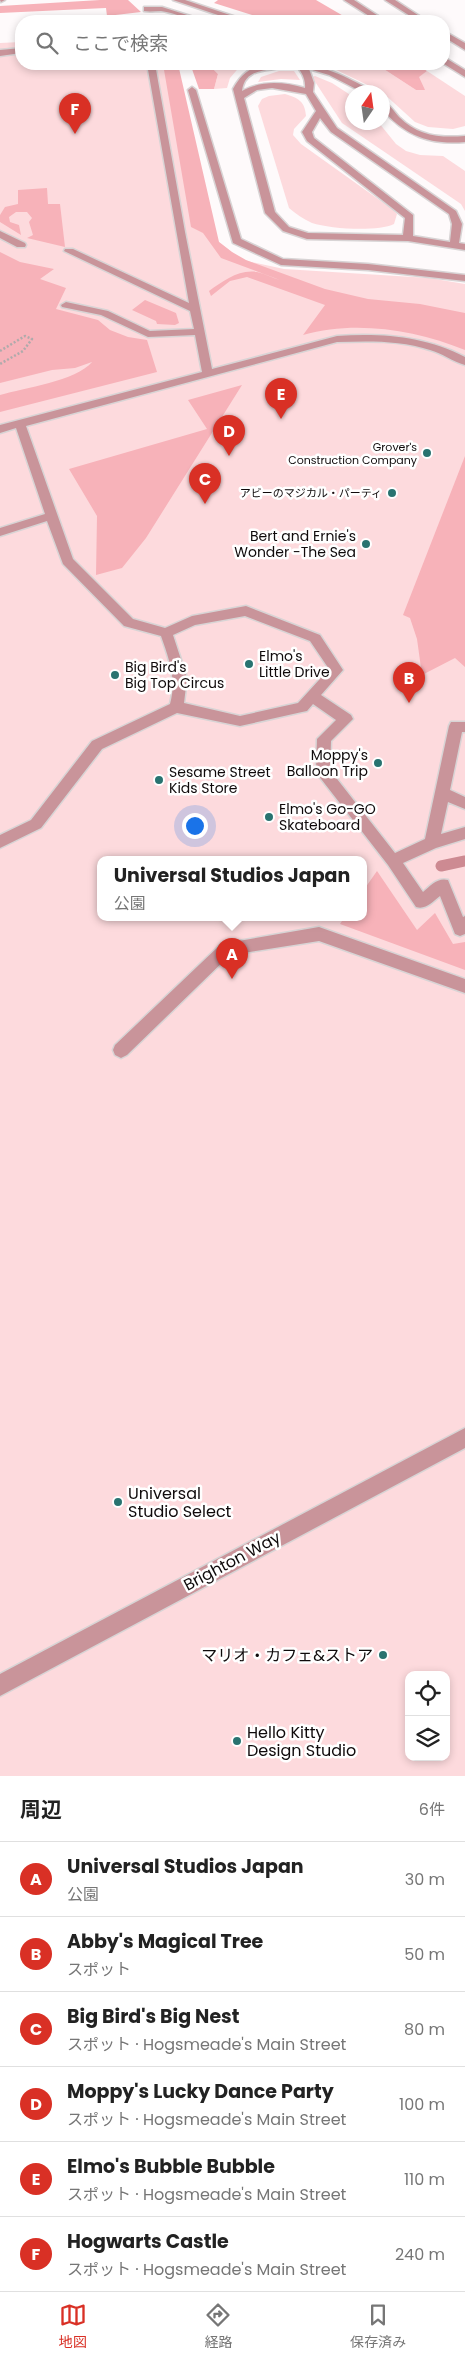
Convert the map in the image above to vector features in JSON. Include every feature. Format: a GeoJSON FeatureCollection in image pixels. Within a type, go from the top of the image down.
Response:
{"type":"FeatureCollection","features":[{"type":"Feature","properties":{"kind":"street"},"geometry":{"type":"LineString","coordinates":[[139,0],[147,9],[165,15]]}},
{"type":"Feature","properties":{"kind":"street"},"geometry":{"type":"LineString","coordinates":[[177,0],[225,15]]}},
{"type":"Feature","properties":{"kind":"street"},"geometry":{"type":"LineString","coordinates":[[348,0],[372,15]]}},
{"type":"Feature","properties":{"kind":"street"},"geometry":{"type":"LineString","coordinates":[[389,0],[413,15]]}},
{"type":"Feature","properties":{"kind":"street"},"geometry":{"type":"LineString","coordinates":[[147,9],[162,10],[180,15]]}},
{"type":"Feature","properties":{"kind":"street"},"geometry":{"type":"LineString","coordinates":[[450,38],[465,47]]}},
{"type":"Feature","properties":{"kind":"street"},"geometry":{"type":"LineString","coordinates":[[0,53],[15,52]]}},
{"type":"Feature","properties":{"kind":"street"},"geometry":{"type":"LineString","coordinates":[[450,64],[465,74]]}},
{"type":"Feature","properties":{"kind":"street"},"geometry":{"type":"LineString","coordinates":[[152,70],[208,374]]}},
{"type":"Feature","properties":{"kind":"street"},"geometry":{"type":"LineString","coordinates":[[246,70],[237,89],[239,97],[270,213],[286,229],[308,236],[408,238],[465,247]]}},
{"type":"Feature","properties":{"kind":"street"},"geometry":{"type":"LineString","coordinates":[[241,79],[254,70]]}},
{"type":"Feature","properties":{"kind":"street"},"geometry":{"type":"LineString","coordinates":[[305,70],[310,83],[309,92],[334,130],[452,213],[457,224],[454,245]]}},
{"type":"Feature","properties":{"kind":"street"},"geometry":{"type":"LineString","coordinates":[[322,70],[355,85]]}},
{"type":"Feature","properties":{"kind":"street"},"geometry":{"type":"LineString","coordinates":[[239,97],[255,89],[270,86],[309,92]]}},
{"type":"Feature","properties":{"kind":"street"},"geometry":{"type":"LineString","coordinates":[[192,90],[238,241],[281,262],[368,266],[465,278]]}},
{"type":"Feature","properties":{"kind":"street"},"geometry":{"type":"LineString","coordinates":[[320,111],[307,132],[310,139],[410,217],[408,238]]}},
{"type":"Feature","properties":{"kind":"street"},"geometry":{"type":"LineString","coordinates":[[390,113],[397,122],[416,134],[448,141],[465,139]]}},
{"type":"Feature","properties":{"kind":"street"},"geometry":{"type":"LineString","coordinates":[[0,234],[21,245]]}},
{"type":"Feature","properties":{"kind":"street"},"geometry":{"type":"LineString","coordinates":[[69,252],[196,310]]}},
{"type":"Feature","properties":{"kind":"street"},"geometry":{"type":"LineString","coordinates":[[66,304],[104,313],[148,334],[200,332]]}},
{"type":"Feature","properties":{"kind":"street"},"geometry":{"type":"LineString","coordinates":[[0,429],[319,343],[374,337],[420,344],[438,349],[465,362]]}},
{"type":"Feature","properties":{"kind":"street"},"geometry":{"type":"LineString","coordinates":[[0,842],[36,824],[97,745],[176,707],[240,721],[302,707],[336,670],[315,638],[246,611],[192,621],[166,633],[129,623],[67,561],[20,424]]}},
{"type":"Feature","properties":{"kind":"street"},"geometry":{"type":"LineString","coordinates":[[0,532],[51,516]]}},
{"type":"Feature","properties":{"kind":"street"},"geometry":{"type":"LineString","coordinates":[[166,633],[181,674],[181,691],[176,707]]}},
{"type":"Feature","properties":{"kind":"street"},"geometry":{"type":"LineString","coordinates":[[312,696],[346,720],[324,739],[323,771],[393,861],[421,902],[443,885],[460,929],[465,923]]}},
{"type":"Feature","properties":{"kind":"street"},"geometry":{"type":"LineString","coordinates":[[432,843],[456,726],[465,727]]}},
{"type":"Feature","properties":{"kind":"street"},"geometry":{"type":"LineString","coordinates":[[443,793],[465,803]]}},
{"type":"Feature","properties":{"kind":"street"},"geometry":{"type":"LineString","coordinates":[[393,861],[432,843],[465,833]]}},
{"type":"Feature","properties":{"kind":"street"},"geometry":{"type":"LineString","coordinates":[[121,1050],[226,949],[319,934],[465,986]]}},
{"type":"Feature","properties":{"kind":"street","name":"Brighton Way"},"geometry":{"type":"LineString","coordinates":[[0,1685],[465,1438]]}},
{"type":"Feature","properties":{"kind":"path"},"geometry":{"type":"LineString","coordinates":[[0,351],[25,336],[32,339],[24,352],[0,364]]}},
{"type":"Feature","properties":{"kind":"shaded area"},"geometry":{"type":"Polygon","coordinates":[[[128,0],[141,12],[107,15],[106,8],[0,13],[0,6],[128,0]]]}},
{"type":"Feature","properties":{"kind":"shaded area"},"geometry":{"type":"Polygon","coordinates":[[[218,0],[316,0],[342,15],[252,15],[214,3],[218,0]]]}},
{"type":"Feature","properties":{"kind":"shaded area"},"geometry":{"type":"Polygon","coordinates":[[[15,42],[15,70],[173,70],[214,238],[242,260],[284,269],[429,278],[465,284],[465,1776],[0,1776],[0,43],[15,42]]]}},
{"type":"Feature","properties":{"kind":"shaded area"},"geometry":{"type":"Polygon","coordinates":[[[164,70],[179,70],[219,242],[246,260],[325,289],[368,299],[420,304],[465,313],[465,350],[426,337],[385,329],[344,328],[303,335],[325,305],[247,277],[230,281],[211,296],[209,291],[220,283],[244,272],[257,272],[280,280],[221,258],[203,233],[191,227],[164,70]]]}},
{"type":"Feature","properties":{"kind":"shaded area"},"geometry":{"type":"Polygon","coordinates":[[[192,70],[214,70],[218,74],[214,89],[199,89],[192,70]]]}},
{"type":"Feature","properties":{"kind":"shaded area"},"geometry":{"type":"Polygon","coordinates":[[[214,70],[237,70],[230,78],[227,88],[214,89],[218,74],[214,70]]]}},
{"type":"Feature","properties":{"kind":"shaded area"},"geometry":{"type":"Polygon","coordinates":[[[336,70],[385,70],[416,90],[418,77],[427,71],[465,96],[465,126],[453,129],[428,127],[415,122],[390,99],[390,85],[368,85],[336,70]]]}},
{"type":"Feature","properties":{"kind":"shaded area"},"geometry":{"type":"Polygon","coordinates":[[[385,70],[427,71],[419,77],[425,90],[416,90],[385,70]]]}},
{"type":"Feature","properties":{"kind":"shaded area"},"geometry":{"type":"Polygon","coordinates":[[[279,71],[294,71],[300,80],[281,79],[258,82],[261,77],[279,71]]]}},
{"type":"Feature","properties":{"kind":"shaded area"},"geometry":{"type":"Polygon","coordinates":[[[315,76],[332,83],[345,91],[345,125],[342,123],[312,77],[315,76]]]}},
{"type":"Feature","properties":{"kind":"shaded area"},"geometry":{"type":"Polygon","coordinates":[[[285,94],[300,101],[306,116],[294,129],[293,135],[301,144],[392,209],[397,214],[394,224],[366,229],[330,227],[312,223],[289,208],[258,106],[262,99],[285,94]]]}},
{"type":"Feature","properties":{"kind":"shaded area"},"geometry":{"type":"Polygon","coordinates":[[[352,130],[385,130],[396,144],[406,151],[420,155],[443,156],[465,171],[465,211],[461,204],[352,130]]]}},
{"type":"Feature","properties":{"kind":"shaded area"},"geometry":{"type":"Polygon","coordinates":[[[47,188],[48,204],[60,204],[65,247],[27,238],[33,235],[29,222],[32,218],[27,212],[16,212],[9,217],[10,222],[19,225],[21,235],[0,222],[0,215],[5,207],[18,204],[18,190],[47,188]]]}},
{"type":"Feature","properties":{"kind":"shaded area"},"geometry":{"type":"Polygon","coordinates":[[[0,252],[20,262],[54,269],[40,279],[66,288],[56,309],[98,320],[110,330],[128,337],[147,340],[157,372],[0,412],[0,395],[62,379],[84,369],[92,362],[75,368],[52,370],[0,383],[0,252]]]}},
{"type":"Feature","properties":{"kind":"shaded area"},"geometry":{"type":"Polygon","coordinates":[[[145,300],[176,313],[179,323],[175,325],[157,324],[156,321],[132,310],[145,300]]]}},
{"type":"Feature","properties":{"kind":"shaded area"},"geometry":{"type":"Polygon","coordinates":[[[242,385],[146,538],[122,568],[96,575],[97,516],[69,469],[207,429],[188,400],[242,385]]]}},
{"type":"Feature","properties":{"kind":"shaded area"},"geometry":{"type":"Polygon","coordinates":[[[465,456],[465,667],[455,658],[422,675],[417,639],[410,618],[403,615],[465,456]]]}},
{"type":"Feature","properties":{"kind":"shaded area"},"geometry":{"type":"Polygon","coordinates":[[[377,871],[417,930],[435,913],[453,944],[465,942],[465,970],[340,924],[342,921],[367,921],[367,885],[377,871]]]}},
{"type":"Feature","properties":{"kind":"waterway"},"geometry":{"type":"LineString","coordinates":[[441,866],[465,861]]}},
{"type":"Feature","properties":{"kind":"place","name":"Hogwarts Castle"},"geometry":{"type":"Point","coordinates":[75,134]}},
{"type":"Feature","properties":{"kind":"place","name":"Elmo's Bubble Bubble"},"geometry":{"type":"Point","coordinates":[281,419]}},
{"type":"Feature","properties":{"kind":"place","name":"Grover's Construction Company"},"geometry":{"type":"Point","coordinates":[427,453]}},
{"type":"Feature","properties":{"kind":"place","name":"Moppy's Lucky Dance Party"},"geometry":{"type":"Point","coordinates":[229,456]}},
{"type":"Feature","properties":{"kind":"place","name":"アビーのマジカル・パーティ"},"geometry":{"type":"Point","coordinates":[392,493]}},
{"type":"Feature","properties":{"kind":"place","name":"Big Bird's Big Nest"},"geometry":{"type":"Point","coordinates":[205,504]}},
{"type":"Feature","properties":{"kind":"place","name":"Bert and Ernie's Wonder -The Sea"},"geometry":{"type":"Point","coordinates":[366,544]}},
{"type":"Feature","properties":{"kind":"place","name":"Elmo's Little Drive"},"geometry":{"type":"Point","coordinates":[249,664]}},
{"type":"Feature","properties":{"kind":"place","name":"Big Bird's Big Top Circus"},"geometry":{"type":"Point","coordinates":[115,675]}},
{"type":"Feature","properties":{"kind":"place","name":"Abby's Magical Tree"},"geometry":{"type":"Point","coordinates":[409,703]}},
{"type":"Feature","properties":{"kind":"place","name":"Moppy's Balloon Trip"},"geometry":{"type":"Point","coordinates":[378,763]}},
{"type":"Feature","properties":{"kind":"place","name":"Sesame Street Kids Store"},"geometry":{"type":"Point","coordinates":[159,780]}},
{"type":"Feature","properties":{"kind":"place","name":"Elmo's Go-GO Skateboard"},"geometry":{"type":"Point","coordinates":[269,817]}},
{"type":"Feature","properties":{"kind":"place","name":"Universal Studios Japan"},"geometry":{"type":"Point","coordinates":[232,979]}},
{"type":"Feature","properties":{"kind":"place","name":"Universal Studio Select"},"geometry":{"type":"Point","coordinates":[118,1502]}},
{"type":"Feature","properties":{"kind":"place","name":"マリオ・カフェ&ストア"},"geometry":{"type":"Point","coordinates":[383,1655]}},
{"type":"Feature","properties":{"kind":"place","name":"Hello Kitty Design Studio"},"geometry":{"type":"Point","coordinates":[237,1741]}}]}
